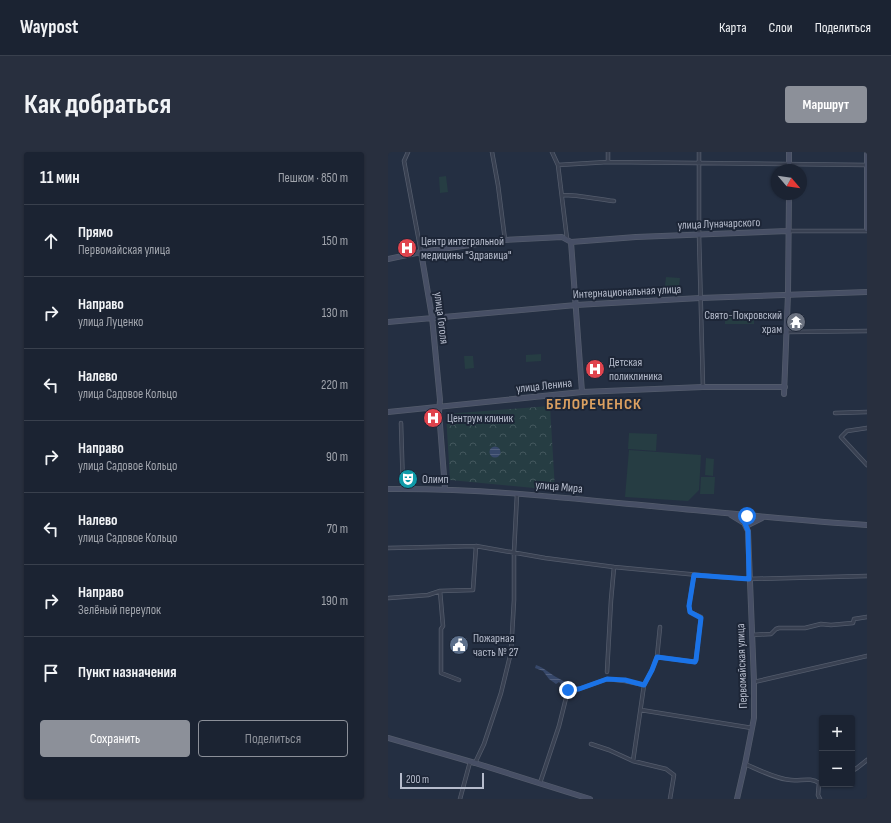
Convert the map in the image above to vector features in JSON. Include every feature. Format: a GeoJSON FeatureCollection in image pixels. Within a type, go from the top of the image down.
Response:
{"type":"FeatureCollection","features":[{"type":"Feature","properties":{"kind":"street","name":"улица Гоголя"},"geometry":{"type":"LineString","coordinates":[[408,152],[404,161],[432,317],[440,400],[445,489]]}},
{"type":"Feature","properties":{"kind":"street"},"geometry":{"type":"LineString","coordinates":[[492,152],[505,240]]}},
{"type":"Feature","properties":{"kind":"street"},"geometry":{"type":"LineString","coordinates":[[552,152],[558,165],[569,241],[576,305],[582,392]]}},
{"type":"Feature","properties":{"kind":"street"},"geometry":{"type":"LineString","coordinates":[[608,152],[608,162]]}},
{"type":"Feature","properties":{"kind":"street"},"geometry":{"type":"LineString","coordinates":[[699,152],[700,298],[703,387]]}},
{"type":"Feature","properties":{"kind":"street"},"geometry":{"type":"LineString","coordinates":[[789,152],[789,163]]}},
{"type":"Feature","properties":{"kind":"street"},"geometry":{"type":"LineString","coordinates":[[867,154],[867,230]]}},
{"type":"Feature","properties":{"kind":"street"},"geometry":{"type":"LineString","coordinates":[[558,165],[608,162],[867,165]]}},
{"type":"Feature","properties":{"kind":"street"},"geometry":{"type":"LineString","coordinates":[[562,195],[577,195],[596,200],[614,201]]}},
{"type":"Feature","properties":{"kind":"street"},"geometry":{"type":"LineString","coordinates":[[789,200],[788,332],[867,331]]}},
{"type":"Feature","properties":{"kind":"street","name":"улица Луначарского"},"geometry":{"type":"LineString","coordinates":[[388,259],[421,252],[505,240],[562,237],[569,241],[788,231],[867,230]]}},
{"type":"Feature","properties":{"kind":"street","name":"Интернациональная улица"},"geometry":{"type":"LineString","coordinates":[[388,322],[576,305],[788,294],[867,292]]}},
{"type":"Feature","properties":{"kind":"street","name":"улица Ленина"},"geometry":{"type":"LineString","coordinates":[[388,412],[582,392],[703,387],[785,390],[788,332]]}},
{"type":"Feature","properties":{"kind":"street"},"geometry":{"type":"LineString","coordinates":[[836,412],[867,412]]}},
{"type":"Feature","properties":{"kind":"street"},"geometry":{"type":"LineString","coordinates":[[401,423],[404,489]]}},
{"type":"Feature","properties":{"kind":"street"},"geometry":{"type":"LineString","coordinates":[[867,428],[847,432],[840,437],[867,465]]}},
{"type":"Feature","properties":{"kind":"street","name":"улица Мира"},"geometry":{"type":"LineString","coordinates":[[388,489],[445,489],[562,497],[749,516],[867,525]]}},
{"type":"Feature","properties":{"kind":"street"},"geometry":{"type":"LineString","coordinates":[[460,799],[472,762],[482,749],[501,693],[512,652],[517,494]]}},
{"type":"Feature","properties":{"kind":"street","name":"улица Мира"},"geometry":{"type":"LineString","coordinates":[[728,513],[744,523]]}},
{"type":"Feature","properties":{"kind":"street"},"geometry":{"type":"LineString","coordinates":[[751,523],[752,520],[749,516],[745,517],[744,523],[748,525],[763,517]]}},
{"type":"Feature","properties":{"kind":"street","name":"Первомайская улица"},"geometry":{"type":"LineString","coordinates":[[744,523],[748,531]]}},
{"type":"Feature","properties":{"kind":"street","name":"Первомайская улица"},"geometry":{"type":"LineString","coordinates":[[737,799],[754,718],[748,531],[751,523]]}},
{"type":"Feature","properties":{"kind":"street"},"geometry":{"type":"LineString","coordinates":[[390,598],[473,590],[476,546]]}},
{"type":"Feature","properties":{"kind":"street"},"geometry":{"type":"LineString","coordinates":[[388,548],[476,546],[545,558],[614,567],[749,579],[867,576]]}},
{"type":"Feature","properties":{"kind":"street"},"geometry":{"type":"LineString","coordinates":[[607,672],[614,567]]}},
{"type":"Feature","properties":{"kind":"street"},"geometry":{"type":"LineString","coordinates":[[657,657],[695,662],[696,660],[701,618],[690,612],[689,606],[694,575]]}},
{"type":"Feature","properties":{"kind":"street"},"geometry":{"type":"LineString","coordinates":[[440,592],[443,626],[441,629],[441,673],[459,680]]}},
{"type":"Feature","properties":{"kind":"street"},"geometry":{"type":"LineString","coordinates":[[752,635],[770,634],[779,628],[805,628],[822,624],[848,624],[853,623],[854,619],[867,617]]}},
{"type":"Feature","properties":{"kind":"street"},"geometry":{"type":"LineString","coordinates":[[633,761],[644,685],[657,657],[660,627]]}},
{"type":"Feature","properties":{"kind":"street"},"geometry":{"type":"LineString","coordinates":[[754,682],[867,656]]}},
{"type":"Feature","properties":{"kind":"street"},"geometry":{"type":"LineString","coordinates":[[540,783],[559,726],[568,690],[579,689],[607,678],[625,680],[644,685]]}},
{"type":"Feature","properties":{"kind":"street"},"geometry":{"type":"LineString","coordinates":[[641,710],[752,728]]}},
{"type":"Feature","properties":{"kind":"street"},"geometry":{"type":"LineString","coordinates":[[388,738],[472,762],[590,799]]}},
{"type":"Feature","properties":{"kind":"street"},"geometry":{"type":"LineString","coordinates":[[591,744],[633,761],[666,769],[674,775],[670,799]]}},
{"type":"Feature","properties":{"kind":"street"},"geometry":{"type":"LineString","coordinates":[[855,769],[867,760]]}},
{"type":"Feature","properties":{"kind":"street"},"geometry":{"type":"LineString","coordinates":[[745,764],[790,780],[814,780],[819,782]]}},
{"type":"Feature","properties":{"kind":"street"},"geometry":{"type":"LineString","coordinates":[[819,787],[818,795],[820,799]]}},
{"type":"Feature","properties":{"kind":"green space"},"geometry":{"type":"Polygon","coordinates":[[[446,176],[448,192],[440,193],[439,177],[446,176]]]}},
{"type":"Feature","properties":{"kind":"green space"},"geometry":{"type":"Polygon","coordinates":[[[666,277],[680,278],[679,287],[665,286],[666,277]]]}},
{"type":"Feature","properties":{"kind":"green space"},"geometry":{"type":"Polygon","coordinates":[[[725,314],[754,314],[754,324],[725,324],[725,314]]]}},
{"type":"Feature","properties":{"kind":"green space"},"geometry":{"type":"Polygon","coordinates":[[[541,354],[541,361],[526,362],[526,355],[541,354]]]}},
{"type":"Feature","properties":{"kind":"green space"},"geometry":{"type":"Polygon","coordinates":[[[464,356],[473,356],[474,368],[465,369],[464,356]]]}},
{"type":"Feature","properties":{"kind":"green space"},"geometry":{"type":"Polygon","coordinates":[[[575,400],[575,406],[562,406],[561,401],[575,400]]]}},
{"type":"Feature","properties":{"kind":"green space"},"geometry":{"type":"Polygon","coordinates":[[[550,406],[555,490],[450,480],[446,414],[550,406]]]}},
{"type":"Feature","properties":{"kind":"green space"},"geometry":{"type":"Polygon","coordinates":[[[629,433],[657,434],[656,451],[628,449],[629,433]]]}},
{"type":"Feature","properties":{"kind":"green space"},"geometry":{"type":"Polygon","coordinates":[[[629,450],[701,455],[699,490],[688,501],[625,497],[629,450]]]}},
{"type":"Feature","properties":{"kind":"green space"},"geometry":{"type":"Polygon","coordinates":[[[706,458],[714,459],[713,476],[705,475],[706,458]]]}},
{"type":"Feature","properties":{"kind":"green space"},"geometry":{"type":"Polygon","coordinates":[[[701,477],[715,477],[714,494],[700,494],[701,477]]]}},
{"type":"Feature","properties":{"kind":"water"},"geometry":{"type":"Polygon","coordinates":[[[591,400],[595,400],[597,401],[597,409],[591,410],[588,407],[588,403],[591,400]]]}},
{"type":"Feature","properties":{"kind":"water"},"geometry":{"type":"Polygon","coordinates":[[[493,447],[497,447],[499,448],[499,456],[493,457],[490,454],[490,450],[493,447]]]}},
{"type":"Feature","properties":{"kind":"water"},"geometry":{"type":"Polygon","coordinates":[[[536,665],[566,683],[562,685],[559,682],[556,684],[549,679],[543,671],[535,668],[536,665]]]}},
{"type":"Feature","properties":{"kind":"place","name":"Центр интегральной медицины \"Здравица\""},"geometry":{"type":"Point","coordinates":[407,248]}},
{"type":"Feature","properties":{"kind":"place","name":"Свято-Покровский храм"},"geometry":{"type":"Point","coordinates":[796,322]}},
{"type":"Feature","properties":{"kind":"place","name":"Детская поликлиника"},"geometry":{"type":"Point","coordinates":[595,369]}},
{"type":"Feature","properties":{"kind":"place","name":"Центрум клиник"},"geometry":{"type":"Point","coordinates":[433,418]}},
{"type":"Feature","properties":{"kind":"place","name":"Олимп"},"geometry":{"type":"Point","coordinates":[408,479]}},
{"type":"Feature","properties":{"kind":"place","name":"Пожарная часть № 27"},"geometry":{"type":"Point","coordinates":[459,645]}},
{"type":"Feature","properties":{"kind":"district","name":"БЕЛОРЕЧЕНСК"},"geometry":{"type":"Point","coordinates":[594,404]}},
{"type":"Feature","properties":{"kind":"route"},"geometry":{"type":"LineString","coordinates":[[568,690],[579,689],[607,679],[625,680],[644,685],[649,678],[657,657],[695,662],[701,618],[690,612],[689,606],[694,575],[749,579],[748,531],[744,521],[745,517],[747,516]]}}]}
